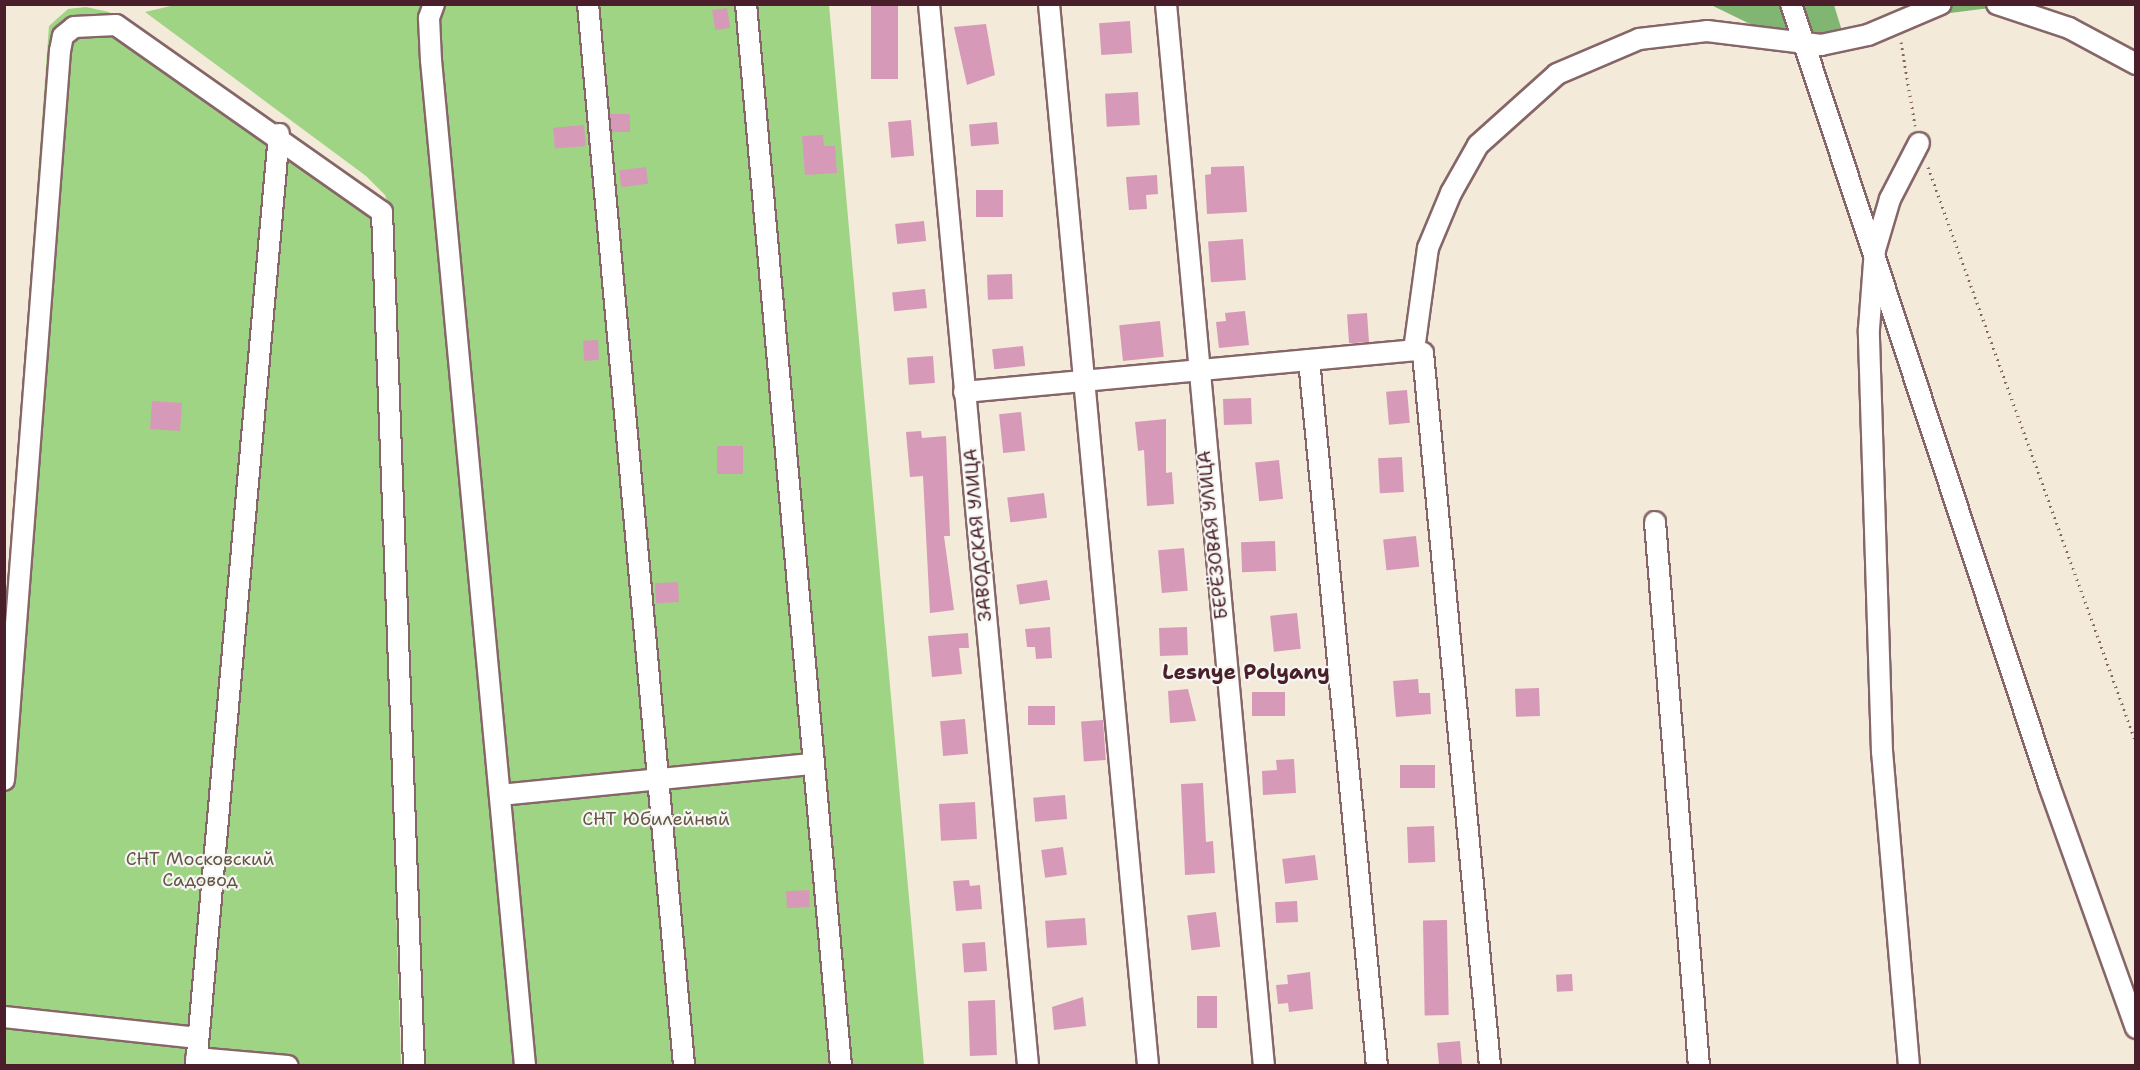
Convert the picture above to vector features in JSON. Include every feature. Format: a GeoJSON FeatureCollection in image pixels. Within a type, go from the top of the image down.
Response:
{"type":"FeatureCollection","features":[{"type":"Feature","properties":{"kind":"street"},"geometry":{"type":"LineString","coordinates":[[434,4],[429,18],[431,60],[525,1065]]}},
{"type":"Feature","properties":{"kind":"street"},"geometry":{"type":"LineString","coordinates":[[588,4],[684,1065]]}},
{"type":"Feature","properties":{"kind":"street"},"geometry":{"type":"LineString","coordinates":[[746,4],[841,1065]]}},
{"type":"Feature","properties":{"kind":"street","name":"ЗАВОДСКАЯ УЛИЦА"},"geometry":{"type":"LineString","coordinates":[[929,4],[1028,1065]]}},
{"type":"Feature","properties":{"kind":"street"},"geometry":{"type":"LineString","coordinates":[[1049,4],[1082,381],[1148,1065]]}},
{"type":"Feature","properties":{"kind":"street","name":"БЕРЁЗОВАЯ УЛИЦА"},"geometry":{"type":"LineString","coordinates":[[1166,4],[1197,370],[1264,1065]]}},
{"type":"Feature","properties":{"kind":"street"},"geometry":{"type":"LineString","coordinates":[[1791,4],[1874,265],[2136,1028]]}},
{"type":"Feature","properties":{"kind":"street"},"geometry":{"type":"LineString","coordinates":[[1414,350],[1428,248],[1451,193],[1478,145],[1557,74],[1638,39],[1681,32],[1803,43],[1868,35],[1941,4]]}},
{"type":"Feature","properties":{"kind":"street"},"geometry":{"type":"LineString","coordinates":[[1997,4],[2069,28],[2136,64]]}},
{"type":"Feature","properties":{"kind":"street"},"geometry":{"type":"LineString","coordinates":[[4,780],[63,36],[82,25],[116,25],[132,31],[379,205],[385,227],[414,1065]]}},
{"type":"Feature","properties":{"kind":"street"},"geometry":{"type":"LineString","coordinates":[[196,1054],[279,134]]}},
{"type":"Feature","properties":{"kind":"street"},"geometry":{"type":"LineString","coordinates":[[1909,1065],[1882,752],[1869,329],[1874,265],[1890,199],[1919,143]]}},
{"type":"Feature","properties":{"kind":"street"},"geometry":{"type":"LineString","coordinates":[[964,392],[1414,350],[1423,353],[1490,1065]]}},
{"type":"Feature","properties":{"kind":"street"},"geometry":{"type":"LineString","coordinates":[[1309,360],[1377,1065]]}},
{"type":"Feature","properties":{"kind":"street"},"geometry":{"type":"LineString","coordinates":[[1655,522],[1699,1065]]}},
{"type":"Feature","properties":{"kind":"street"},"geometry":{"type":"LineString","coordinates":[[500,795],[813,764]]}},
{"type":"Feature","properties":{"kind":"street"},"geometry":{"type":"LineString","coordinates":[[4,1017],[196,1054],[288,1065]]}},
{"type":"Feature","properties":{"kind":"path"},"geometry":{"type":"LineString","coordinates":[[1900,20],[1901,69],[1919,143],[2136,743]]}},
{"type":"Feature","properties":{"kind":"green space","name":"СНТ Юбилейный"},"geometry":{"type":"Polygon","coordinates":[[[179,4],[829,5],[924,1065],[424,1065],[392,216],[385,195],[366,176],[145,12],[179,4]]]}},
{"type":"Feature","properties":{"kind":"green space"},"geometry":{"type":"Polygon","coordinates":[[[1711,5],[1834,5],[1847,47],[1812,54],[1711,5]]]}},
{"type":"Feature","properties":{"kind":"green space"},"geometry":{"type":"Polygon","coordinates":[[[1914,5],[2014,5],[1918,17],[1914,5]]]}},
{"type":"Feature","properties":{"kind":"green space","name":"СНТ Московский Садовод"},"geometry":{"type":"Polygon","coordinates":[[[86,7],[109,12],[139,48],[375,217],[401,1065],[5,1066],[4,632],[49,26],[68,9],[86,7]]]}},
{"type":"Feature","properties":{"kind":"building"},"geometry":{"type":"Polygon","coordinates":[[[871,4],[898,4],[898,79],[871,79],[871,4]]]}},
{"type":"Feature","properties":{"kind":"building"},"geometry":{"type":"Polygon","coordinates":[[[727,8],[730,28],[715,30],[712,10],[727,8]]]}},
{"type":"Feature","properties":{"kind":"building"},"geometry":{"type":"Polygon","coordinates":[[[1130,21],[1132,53],[1101,55],[1099,23],[1130,21]]]}},
{"type":"Feature","properties":{"kind":"building"},"geometry":{"type":"Polygon","coordinates":[[[986,24],[995,75],[967,85],[954,27],[986,24]]]}},
{"type":"Feature","properties":{"kind":"building"},"geometry":{"type":"Polygon","coordinates":[[[1138,92],[1140,125],[1107,127],[1105,94],[1138,92]]]}},
{"type":"Feature","properties":{"kind":"building"},"geometry":{"type":"Polygon","coordinates":[[[610,114],[630,114],[630,132],[610,132],[610,114]]]}},
{"type":"Feature","properties":{"kind":"building"},"geometry":{"type":"Polygon","coordinates":[[[911,120],[914,156],[891,158],[888,122],[911,120]]]}},
{"type":"Feature","properties":{"kind":"building"},"geometry":{"type":"Polygon","coordinates":[[[997,122],[999,144],[971,146],[969,124],[997,122]]]}},
{"type":"Feature","properties":{"kind":"building"},"geometry":{"type":"Polygon","coordinates":[[[584,125],[586,146],[555,149],[553,128],[584,125]]]}},
{"type":"Feature","properties":{"kind":"building"},"geometry":{"type":"Polygon","coordinates":[[[823,135],[824,146],[835,146],[837,173],[805,175],[802,136],[823,135]]]}},
{"type":"Feature","properties":{"kind":"building"},"geometry":{"type":"Polygon","coordinates":[[[1244,166],[1247,212],[1207,214],[1205,175],[1211,174],[1211,167],[1244,166]]]}},
{"type":"Feature","properties":{"kind":"building"},"geometry":{"type":"Polygon","coordinates":[[[646,167],[648,184],[621,187],[619,170],[646,167]]]}},
{"type":"Feature","properties":{"kind":"building"},"geometry":{"type":"Polygon","coordinates":[[[1157,175],[1158,194],[1146,195],[1147,209],[1129,210],[1126,177],[1157,175]]]}},
{"type":"Feature","properties":{"kind":"building"},"geometry":{"type":"Polygon","coordinates":[[[976,190],[1003,190],[1003,217],[976,217],[976,190]]]}},
{"type":"Feature","properties":{"kind":"building"},"geometry":{"type":"Polygon","coordinates":[[[924,221],[926,241],[897,244],[895,224],[924,221]]]}},
{"type":"Feature","properties":{"kind":"building"},"geometry":{"type":"Polygon","coordinates":[[[1243,239],[1246,280],[1211,282],[1208,241],[1243,239]]]}},
{"type":"Feature","properties":{"kind":"building"},"geometry":{"type":"Polygon","coordinates":[[[1012,274],[1013,299],[988,300],[987,275],[1012,274]]]}},
{"type":"Feature","properties":{"kind":"building"},"geometry":{"type":"Polygon","coordinates":[[[925,289],[927,308],[894,311],[892,292],[925,289]]]}},
{"type":"Feature","properties":{"kind":"building"},"geometry":{"type":"Polygon","coordinates":[[[1245,311],[1249,345],[1219,348],[1216,322],[1226,321],[1225,313],[1245,311]]]}},
{"type":"Feature","properties":{"kind":"building"},"geometry":{"type":"Polygon","coordinates":[[[1367,313],[1369,342],[1349,343],[1347,314],[1367,313]]]}},
{"type":"Feature","properties":{"kind":"building"},"geometry":{"type":"Polygon","coordinates":[[[1160,321],[1164,357],[1123,361],[1119,325],[1160,321]]]}},
{"type":"Feature","properties":{"kind":"building"},"geometry":{"type":"Polygon","coordinates":[[[598,340],[599,360],[584,361],[583,341],[598,340]]]}},
{"type":"Feature","properties":{"kind":"building"},"geometry":{"type":"Polygon","coordinates":[[[1023,346],[1025,366],[994,369],[992,349],[1023,346]]]}},
{"type":"Feature","properties":{"kind":"building"},"geometry":{"type":"Polygon","coordinates":[[[933,356],[935,383],[909,385],[907,358],[933,356]]]}},
{"type":"Feature","properties":{"kind":"building"},"geometry":{"type":"Polygon","coordinates":[[[1407,390],[1410,423],[1389,425],[1386,392],[1407,390]]]}},
{"type":"Feature","properties":{"kind":"building"},"geometry":{"type":"Polygon","coordinates":[[[1251,398],[1252,424],[1224,425],[1223,399],[1251,398]]]}},
{"type":"Feature","properties":{"kind":"building"},"geometry":{"type":"Polygon","coordinates":[[[152,401],[182,403],[180,431],[150,429],[152,401]]]}},
{"type":"Feature","properties":{"kind":"building"},"geometry":{"type":"Polygon","coordinates":[[[1021,412],[1025,451],[1003,453],[999,414],[1021,412]]]}},
{"type":"Feature","properties":{"kind":"building"},"geometry":{"type":"Polygon","coordinates":[[[1166,419],[1166,473],[1172,472],[1174,504],[1147,506],[1144,450],[1138,451],[1135,422],[1166,419]]]}},
{"type":"Feature","properties":{"kind":"building"},"geometry":{"type":"Polygon","coordinates":[[[921,431],[922,438],[946,436],[950,536],[944,536],[954,610],[930,613],[923,476],[910,477],[906,432],[921,431]]]}},
{"type":"Feature","properties":{"kind":"building"},"geometry":{"type":"Polygon","coordinates":[[[717,446],[743,446],[743,474],[717,474],[717,446]]]}},
{"type":"Feature","properties":{"kind":"building"},"geometry":{"type":"Polygon","coordinates":[[[1402,457],[1404,492],[1380,493],[1378,458],[1402,457]]]}},
{"type":"Feature","properties":{"kind":"building"},"geometry":{"type":"Polygon","coordinates":[[[1279,460],[1283,499],[1259,501],[1255,463],[1279,460]]]}},
{"type":"Feature","properties":{"kind":"building"},"geometry":{"type":"Polygon","coordinates":[[[1044,493],[1047,518],[1010,522],[1007,498],[1044,493]]]}},
{"type":"Feature","properties":{"kind":"building"},"geometry":{"type":"Polygon","coordinates":[[[1416,536],[1419,567],[1386,570],[1383,539],[1416,536]]]}},
{"type":"Feature","properties":{"kind":"building"},"geometry":{"type":"Polygon","coordinates":[[[1275,541],[1276,571],[1242,572],[1241,542],[1275,541]]]}},
{"type":"Feature","properties":{"kind":"building"},"geometry":{"type":"Polygon","coordinates":[[[1184,548],[1188,591],[1162,593],[1158,550],[1184,548]]]}},
{"type":"Feature","properties":{"kind":"building"},"geometry":{"type":"Polygon","coordinates":[[[1047,580],[1050,600],[1020,605],[1016,585],[1047,580]]]}},
{"type":"Feature","properties":{"kind":"building"},"geometry":{"type":"Polygon","coordinates":[[[678,582],[679,602],[656,603],[655,583],[678,582]]]}},
{"type":"Feature","properties":{"kind":"building"},"geometry":{"type":"Polygon","coordinates":[[[1297,613],[1301,649],[1274,652],[1270,616],[1297,613]]]}},
{"type":"Feature","properties":{"kind":"building"},"geometry":{"type":"Polygon","coordinates":[[[1050,627],[1052,658],[1036,659],[1035,647],[1027,647],[1025,629],[1050,627]]]}},
{"type":"Feature","properties":{"kind":"building"},"geometry":{"type":"Polygon","coordinates":[[[1187,627],[1188,655],[1160,656],[1159,628],[1187,627]]]}},
{"type":"Feature","properties":{"kind":"building"},"geometry":{"type":"Polygon","coordinates":[[[968,633],[969,648],[959,648],[962,674],[932,677],[928,636],[968,633]]]}},
{"type":"Feature","properties":{"kind":"building"},"geometry":{"type":"Polygon","coordinates":[[[1418,679],[1419,693],[1430,693],[1431,714],[1396,717],[1393,681],[1418,679]]]}},
{"type":"Feature","properties":{"kind":"building"},"geometry":{"type":"Polygon","coordinates":[[[1539,688],[1540,716],[1516,717],[1515,689],[1539,688]]]}},
{"type":"Feature","properties":{"kind":"building"},"geometry":{"type":"Polygon","coordinates":[[[1188,689],[1196,721],[1170,723],[1168,691],[1188,689]]]}},
{"type":"Feature","properties":{"kind":"building"},"geometry":{"type":"Polygon","coordinates":[[[1252,692],[1285,692],[1285,716],[1252,716],[1252,692]]]}},
{"type":"Feature","properties":{"kind":"building"},"geometry":{"type":"Polygon","coordinates":[[[1028,706],[1055,706],[1055,725],[1028,725],[1028,706]]]}},
{"type":"Feature","properties":{"kind":"building"},"geometry":{"type":"Polygon","coordinates":[[[965,719],[968,754],[943,756],[940,721],[965,719]]]}},
{"type":"Feature","properties":{"kind":"building"},"geometry":{"type":"Polygon","coordinates":[[[1103,720],[1106,760],[1084,761],[1081,722],[1103,720]]]}},
{"type":"Feature","properties":{"kind":"building"},"geometry":{"type":"Polygon","coordinates":[[[1294,759],[1296,793],[1263,795],[1262,771],[1277,770],[1276,760],[1294,759]]]}},
{"type":"Feature","properties":{"kind":"building"},"geometry":{"type":"Polygon","coordinates":[[[1400,765],[1435,765],[1435,788],[1400,788],[1400,765]]]}},
{"type":"Feature","properties":{"kind":"building"},"geometry":{"type":"Polygon","coordinates":[[[1203,783],[1206,842],[1213,841],[1215,873],[1185,875],[1181,784],[1203,783]]]}},
{"type":"Feature","properties":{"kind":"building"},"geometry":{"type":"Polygon","coordinates":[[[1065,795],[1067,819],[1035,822],[1033,798],[1065,795]]]}},
{"type":"Feature","properties":{"kind":"building"},"geometry":{"type":"Polygon","coordinates":[[[975,802],[977,839],[941,841],[939,804],[975,802]]]}},
{"type":"Feature","properties":{"kind":"building"},"geometry":{"type":"Polygon","coordinates":[[[1434,826],[1435,862],[1408,863],[1407,827],[1434,826]]]}},
{"type":"Feature","properties":{"kind":"building"},"geometry":{"type":"Polygon","coordinates":[[[1063,847],[1067,875],[1045,878],[1041,850],[1063,847]]]}},
{"type":"Feature","properties":{"kind":"building"},"geometry":{"type":"Polygon","coordinates":[[[1315,855],[1318,880],[1285,884],[1282,859],[1315,855]]]}},
{"type":"Feature","properties":{"kind":"building"},"geometry":{"type":"Polygon","coordinates":[[[969,880],[970,886],[980,885],[982,909],[956,911],[953,881],[969,880]]]}},
{"type":"Feature","properties":{"kind":"building"},"geometry":{"type":"Polygon","coordinates":[[[809,890],[810,907],[787,908],[786,891],[809,890]]]}},
{"type":"Feature","properties":{"kind":"building"},"geometry":{"type":"Polygon","coordinates":[[[1297,901],[1298,922],[1276,923],[1275,902],[1297,901]]]}},
{"type":"Feature","properties":{"kind":"building"},"geometry":{"type":"Polygon","coordinates":[[[1216,912],[1220,947],[1191,950],[1187,916],[1216,912]]]}},
{"type":"Feature","properties":{"kind":"building"},"geometry":{"type":"Polygon","coordinates":[[[1085,918],[1087,945],[1047,948],[1045,921],[1085,918]]]}},
{"type":"Feature","properties":{"kind":"building"},"geometry":{"type":"Polygon","coordinates":[[[1423,920],[1447,920],[1449,1015],[1425,1015],[1423,920]]]}},
{"type":"Feature","properties":{"kind":"building"},"geometry":{"type":"Polygon","coordinates":[[[985,942],[987,971],[964,973],[962,944],[985,942]]]}},
{"type":"Feature","properties":{"kind":"building"},"geometry":{"type":"Polygon","coordinates":[[[1310,972],[1313,1009],[1289,1012],[1288,1003],[1278,1004],[1276,985],[1288,984],[1287,975],[1310,972]]]}},
{"type":"Feature","properties":{"kind":"building"},"geometry":{"type":"Polygon","coordinates":[[[1572,974],[1573,991],[1557,992],[1556,975],[1572,974]]]}},
{"type":"Feature","properties":{"kind":"building"},"geometry":{"type":"Polygon","coordinates":[[[1197,996],[1217,996],[1217,1028],[1197,1028],[1197,996]]]}},
{"type":"Feature","properties":{"kind":"building"},"geometry":{"type":"Polygon","coordinates":[[[1083,997],[1086,1026],[1054,1030],[1052,1007],[1083,997]]]}},
{"type":"Feature","properties":{"kind":"building"},"geometry":{"type":"Polygon","coordinates":[[[995,1000],[997,1055],[970,1056],[968,1001],[995,1000]]]}},
{"type":"Feature","properties":{"kind":"building"},"geometry":{"type":"Polygon","coordinates":[[[1460,1041],[1462,1065],[1439,1066],[1437,1043],[1460,1041]]]}},
{"type":"Feature","properties":{"kind":"district","name":"Lesnye Polyany"},"geometry":{"type":"Point","coordinates":[1246,672]}}]}
